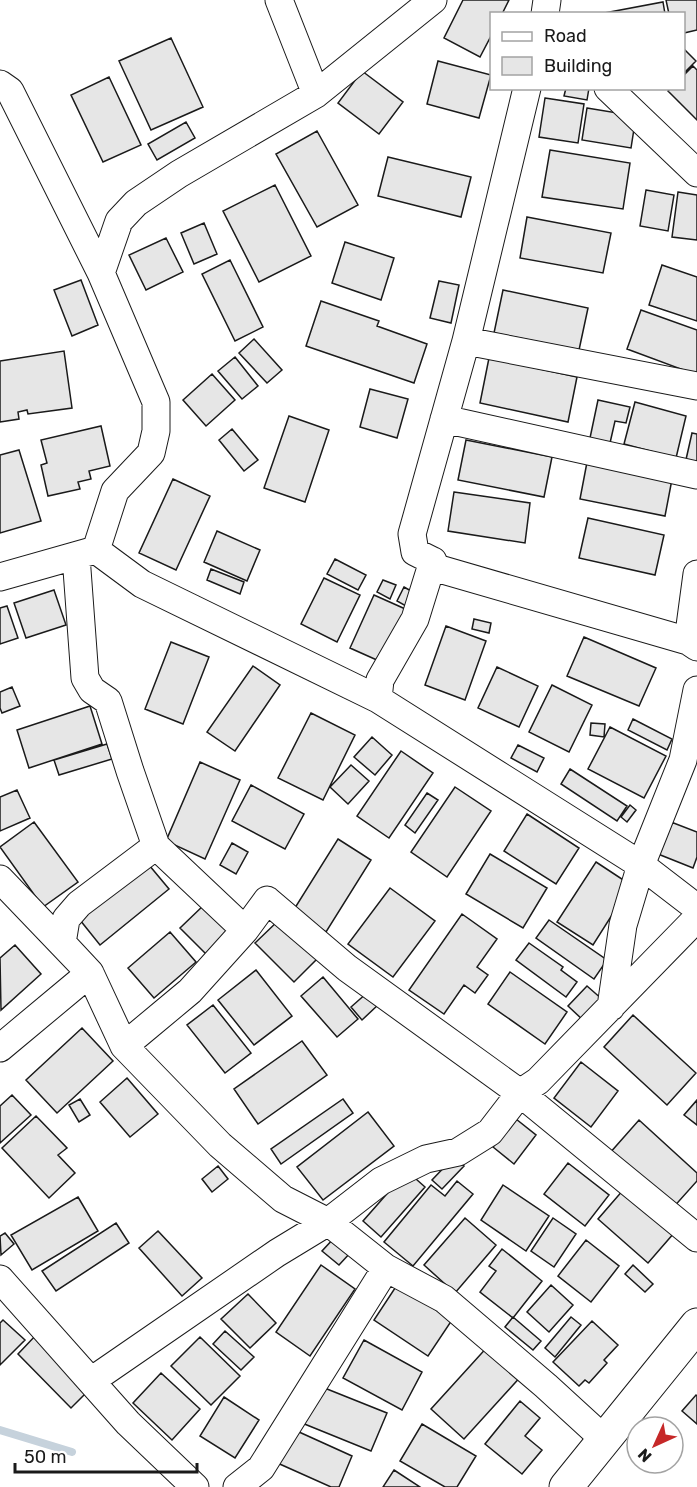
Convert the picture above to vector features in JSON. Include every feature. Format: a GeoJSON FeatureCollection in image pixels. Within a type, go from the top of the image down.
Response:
{"type":"FeatureCollection","features":[{"type":"Feature","properties":{"kind":"main road"},"geometry":{"type":"LineString","coordinates":[[568,1486],[697,1325]]}},
{"type":"Feature","properties":{"kind":"street"},"geometry":{"type":"LineString","coordinates":[[279,0],[316,94]]}},
{"type":"Feature","properties":{"kind":"street"},"geometry":{"type":"LineString","coordinates":[[101,273],[119,221],[136,203],[179,174],[316,94],[434,0]]}},
{"type":"Feature","properties":{"kind":"street"},"geometry":{"type":"LineString","coordinates":[[0,84],[10,92],[101,273],[156,402],[156,431],[152,453],[115,491],[86,553],[85,678],[92,690],[108,701],[156,846],[245,930]]}},
{"type":"Feature","properties":{"kind":"street"},"geometry":{"type":"LineString","coordinates":[[527,90],[466,341],[412,534],[415,552],[433,561],[436,568],[693,644],[697,574]]}},
{"type":"Feature","properties":{"kind":"street"},"geometry":{"type":"LineString","coordinates":[[610,90],[697,172]]}},
{"type":"Feature","properties":{"kind":"street"},"geometry":{"type":"LineString","coordinates":[[466,341],[697,386]]}},
{"type":"Feature","properties":{"kind":"street"},"geometry":{"type":"LineString","coordinates":[[444,419],[697,475]]}},
{"type":"Feature","properties":{"kind":"street"},"geometry":{"type":"LineString","coordinates":[[0,577],[86,553],[142,584],[378,699],[641,866],[697,908]]}},
{"type":"Feature","properties":{"kind":"street"},"geometry":{"type":"LineString","coordinates":[[378,699],[380,680],[415,619],[433,561]]}},
{"type":"Feature","properties":{"kind":"street"},"geometry":{"type":"LineString","coordinates":[[611,1007],[623,926],[641,866],[683,760],[697,690]]}},
{"type":"Feature","properties":{"kind":"street"},"geometry":{"type":"LineString","coordinates":[[156,846],[79,904],[66,918],[62,943],[90,973],[124,1046],[220,1145],[283,1199],[328,1221],[386,1268],[444,1299],[605,1440]]}},
{"type":"Feature","properties":{"kind":"street"},"geometry":{"type":"LineString","coordinates":[[0,879],[90,973]]}},
{"type":"Feature","properties":{"kind":"street"},"geometry":{"type":"LineString","coordinates":[[124,1046],[190,991],[245,930],[267,900],[347,968],[520,1093],[697,1238]]}},
{"type":"Feature","properties":{"kind":"street"},"geometry":{"type":"LineString","coordinates":[[91,1381],[277,1253],[328,1221],[381,1181],[426,1160],[458,1152],[490,1132],[520,1093],[538,1081],[697,918]]}},
{"type":"Feature","properties":{"kind":"street"},"geometry":{"type":"LineString","coordinates":[[0,1048],[90,973]]}},
{"type":"Feature","properties":{"kind":"street"},"geometry":{"type":"LineString","coordinates":[[237,1487],[261,1468],[386,1268]]}},
{"type":"Feature","properties":{"kind":"street"},"geometry":{"type":"LineString","coordinates":[[0,1279],[128,1423],[195,1487]]}},
{"type":"Feature","properties":{"kind":"building"},"geometry":{"type":"Polygon","coordinates":[[[463,0],[509,0],[503,12],[490,12],[490,38],[480,57],[444,38],[463,0]]]}},
{"type":"Feature","properties":{"kind":"building"},"geometry":{"type":"Polygon","coordinates":[[[666,0],[697,0],[697,30],[685,33],[685,12],[669,12],[666,0]]]}},
{"type":"Feature","properties":{"kind":"building"},"geometry":{"type":"Polygon","coordinates":[[[663,2],[665,12],[610,12],[663,2]]]}},
{"type":"Feature","properties":{"kind":"building"},"geometry":{"type":"Polygon","coordinates":[[[171,38],[203,107],[151,130],[119,61],[171,38]]]}},
{"type":"Feature","properties":{"kind":"building"},"geometry":{"type":"Polygon","coordinates":[[[685,50],[696,61],[685,72],[685,50]]]}},
{"type":"Feature","properties":{"kind":"building"},"geometry":{"type":"Polygon","coordinates":[[[438,61],[490,75],[479,118],[427,104],[438,61]]]}},
{"type":"Feature","properties":{"kind":"building"},"geometry":{"type":"Polygon","coordinates":[[[693,66],[697,70],[697,120],[668,91],[685,90],[685,74],[693,66]]]}},
{"type":"Feature","properties":{"kind":"building"},"geometry":{"type":"Polygon","coordinates":[[[362,71],[403,102],[379,134],[338,103],[362,71]]]}},
{"type":"Feature","properties":{"kind":"building"},"geometry":{"type":"Polygon","coordinates":[[[109,77],[141,145],[103,162],[71,95],[109,77]]]}},
{"type":"Feature","properties":{"kind":"building"},"geometry":{"type":"Polygon","coordinates":[[[566,90],[589,90],[587,100],[564,96],[566,90]]]}},
{"type":"Feature","properties":{"kind":"building"},"geometry":{"type":"Polygon","coordinates":[[[545,98],[584,104],[578,143],[539,137],[545,98]]]}},
{"type":"Feature","properties":{"kind":"building"},"geometry":{"type":"Polygon","coordinates":[[[587,108],[636,116],[631,148],[582,140],[587,108]]]}},
{"type":"Feature","properties":{"kind":"building"},"geometry":{"type":"Polygon","coordinates":[[[186,122],[195,138],[157,160],[148,144],[186,122]]]}},
{"type":"Feature","properties":{"kind":"building"},"geometry":{"type":"Polygon","coordinates":[[[317,131],[358,205],[317,227],[276,154],[317,131]]]}},
{"type":"Feature","properties":{"kind":"building"},"geometry":{"type":"Polygon","coordinates":[[[550,150],[630,163],[623,209],[542,197],[550,150]]]}},
{"type":"Feature","properties":{"kind":"building"},"geometry":{"type":"Polygon","coordinates":[[[388,157],[471,177],[461,217],[378,196],[388,157]]]}},
{"type":"Feature","properties":{"kind":"building"},"geometry":{"type":"Polygon","coordinates":[[[275,185],[311,256],[259,282],[223,211],[275,185]]]}},
{"type":"Feature","properties":{"kind":"building"},"geometry":{"type":"Polygon","coordinates":[[[646,190],[674,195],[668,231],[640,226],[646,190]]]}},
{"type":"Feature","properties":{"kind":"building"},"geometry":{"type":"Polygon","coordinates":[[[678,192],[697,195],[697,240],[672,237],[678,192]]]}},
{"type":"Feature","properties":{"kind":"building"},"geometry":{"type":"Polygon","coordinates":[[[527,217],[611,233],[603,273],[520,258],[527,217]]]}},
{"type":"Feature","properties":{"kind":"building"},"geometry":{"type":"Polygon","coordinates":[[[204,223],[217,254],[194,264],[181,233],[204,223]]]}},
{"type":"Feature","properties":{"kind":"building"},"geometry":{"type":"Polygon","coordinates":[[[166,238],[183,272],[146,290],[129,255],[166,238]]]}},
{"type":"Feature","properties":{"kind":"building"},"geometry":{"type":"Polygon","coordinates":[[[345,242],[394,258],[381,300],[332,283],[345,242]]]}},
{"type":"Feature","properties":{"kind":"building"},"geometry":{"type":"Polygon","coordinates":[[[230,260],[263,327],[235,341],[202,274],[230,260]]]}},
{"type":"Feature","properties":{"kind":"building"},"geometry":{"type":"Polygon","coordinates":[[[662,265],[697,277],[697,321],[649,305],[662,265]]]}},
{"type":"Feature","properties":{"kind":"building"},"geometry":{"type":"Polygon","coordinates":[[[81,280],[98,325],[72,336],[54,290],[81,280]]]}},
{"type":"Feature","properties":{"kind":"building"},"geometry":{"type":"Polygon","coordinates":[[[439,281],[459,285],[451,323],[430,318],[439,281]]]}},
{"type":"Feature","properties":{"kind":"building"},"geometry":{"type":"Polygon","coordinates":[[[503,290],[588,308],[579,350],[494,333],[503,290]]]}},
{"type":"Feature","properties":{"kind":"building"},"geometry":{"type":"Polygon","coordinates":[[[321,301],[379,321],[377,326],[427,344],[414,383],[306,346],[321,301]]]}},
{"type":"Feature","properties":{"kind":"building"},"geometry":{"type":"Polygon","coordinates":[[[641,310],[697,330],[697,375],[627,349],[641,310]]]}},
{"type":"Feature","properties":{"kind":"building"},"geometry":{"type":"Polygon","coordinates":[[[254,339],[282,370],[267,383],[239,353],[254,339]]]}},
{"type":"Feature","properties":{"kind":"building"},"geometry":{"type":"Polygon","coordinates":[[[64,351],[72,408],[28,414],[27,410],[18,412],[19,419],[0,422],[0,361],[64,351]]]}},
{"type":"Feature","properties":{"kind":"building"},"geometry":{"type":"Polygon","coordinates":[[[235,357],[258,386],[242,399],[218,371],[235,357]]]}},
{"type":"Feature","properties":{"kind":"building"},"geometry":{"type":"Polygon","coordinates":[[[489,358],[577,377],[568,422],[480,403],[489,358]]]}},
{"type":"Feature","properties":{"kind":"building"},"geometry":{"type":"Polygon","coordinates":[[[212,374],[235,400],[206,426],[183,400],[212,374]]]}},
{"type":"Feature","properties":{"kind":"building"},"geometry":{"type":"Polygon","coordinates":[[[370,389],[408,399],[397,438],[360,427],[370,389]]]}},
{"type":"Feature","properties":{"kind":"building"},"geometry":{"type":"Polygon","coordinates":[[[598,400],[630,407],[626,423],[615,421],[610,443],[590,438],[598,400]]]}},
{"type":"Feature","properties":{"kind":"building"},"geometry":{"type":"Polygon","coordinates":[[[635,402],[686,416],[676,458],[624,444],[635,402]]]}},
{"type":"Feature","properties":{"kind":"building"},"geometry":{"type":"Polygon","coordinates":[[[289,416],[329,430],[305,502],[264,488],[289,416]]]}},
{"type":"Feature","properties":{"kind":"building"},"geometry":{"type":"Polygon","coordinates":[[[101,426],[110,466],[89,471],[91,479],[78,482],[80,489],[48,496],[41,465],[47,463],[41,440],[101,426]]]}},
{"type":"Feature","properties":{"kind":"building"},"geometry":{"type":"Polygon","coordinates":[[[232,429],[258,460],[244,471],[219,440],[232,429]]]}},
{"type":"Feature","properties":{"kind":"building"},"geometry":{"type":"Polygon","coordinates":[[[692,433],[697,434],[697,466],[685,464],[692,433]]]}},
{"type":"Feature","properties":{"kind":"building"},"geometry":{"type":"Polygon","coordinates":[[[466,440],[552,457],[544,497],[458,480],[466,440]]]}},
{"type":"Feature","properties":{"kind":"building"},"geometry":{"type":"Polygon","coordinates":[[[19,450],[41,521],[0,533],[0,455],[19,450]]]}},
{"type":"Feature","properties":{"kind":"building"},"geometry":{"type":"Polygon","coordinates":[[[588,457],[673,474],[665,516],[580,499],[588,457]]]}},
{"type":"Feature","properties":{"kind":"building"},"geometry":{"type":"Polygon","coordinates":[[[173,479],[210,496],[176,570],[139,553],[173,479]]]}},
{"type":"Feature","properties":{"kind":"building"},"geometry":{"type":"Polygon","coordinates":[[[454,492],[530,503],[525,543],[448,531],[454,492]]]}},
{"type":"Feature","properties":{"kind":"building"},"geometry":{"type":"Polygon","coordinates":[[[588,518],[664,535],[655,575],[579,558],[588,518]]]}},
{"type":"Feature","properties":{"kind":"building"},"geometry":{"type":"Polygon","coordinates":[[[217,531],[260,550],[247,581],[204,562],[217,531]]]}},
{"type":"Feature","properties":{"kind":"building"},"geometry":{"type":"Polygon","coordinates":[[[335,559],[366,575],[358,590],[327,574],[335,559]]]}},
{"type":"Feature","properties":{"kind":"building"},"geometry":{"type":"Polygon","coordinates":[[[211,569],[244,582],[240,594],[207,580],[211,569]]]}},
{"type":"Feature","properties":{"kind":"building"},"geometry":{"type":"Polygon","coordinates":[[[324,578],[360,595],[337,642],[301,624],[324,578]]]}},
{"type":"Feature","properties":{"kind":"building"},"geometry":{"type":"Polygon","coordinates":[[[383,580],[396,585],[390,599],[377,592],[383,580]]]}},
{"type":"Feature","properties":{"kind":"building"},"geometry":{"type":"Polygon","coordinates":[[[404,587],[420,596],[413,610],[397,601],[404,587]]]}},
{"type":"Feature","properties":{"kind":"building"},"geometry":{"type":"Polygon","coordinates":[[[54,590],[66,625],[26,638],[14,603],[54,590]]]}},
{"type":"Feature","properties":{"kind":"building"},"geometry":{"type":"Polygon","coordinates":[[[374,595],[412,612],[388,665],[350,648],[374,595]]]}},
{"type":"Feature","properties":{"kind":"building"},"geometry":{"type":"Polygon","coordinates":[[[7,606],[18,638],[0,644],[0,608],[7,606]]]}},
{"type":"Feature","properties":{"kind":"building"},"geometry":{"type":"Polygon","coordinates":[[[474,619],[491,623],[489,633],[472,629],[474,619]]]}},
{"type":"Feature","properties":{"kind":"building"},"geometry":{"type":"Polygon","coordinates":[[[446,626],[486,641],[465,700],[425,685],[446,626]]]}},
{"type":"Feature","properties":{"kind":"building"},"geometry":{"type":"Polygon","coordinates":[[[584,637],[656,668],[639,706],[567,676],[584,637]]]}},
{"type":"Feature","properties":{"kind":"building"},"geometry":{"type":"Polygon","coordinates":[[[171,642],[209,657],[183,724],[145,709],[171,642]]]}},
{"type":"Feature","properties":{"kind":"building"},"geometry":{"type":"Polygon","coordinates":[[[253,666],[280,685],[235,751],[207,732],[253,666]]]}},
{"type":"Feature","properties":{"kind":"building"},"geometry":{"type":"Polygon","coordinates":[[[497,667],[538,686],[519,727],[478,708],[497,667]]]}},
{"type":"Feature","properties":{"kind":"building"},"geometry":{"type":"Polygon","coordinates":[[[552,685],[592,705],[569,752],[529,732],[552,685]]]}},
{"type":"Feature","properties":{"kind":"building"},"geometry":{"type":"Polygon","coordinates":[[[12,687],[20,706],[2,713],[0,692],[12,687]]]}},
{"type":"Feature","properties":{"kind":"building"},"geometry":{"type":"Polygon","coordinates":[[[90,706],[102,744],[29,768],[17,730],[90,706]]]}},
{"type":"Feature","properties":{"kind":"building"},"geometry":{"type":"Polygon","coordinates":[[[311,713],[355,735],[323,800],[278,778],[311,713]]]}},
{"type":"Feature","properties":{"kind":"building"},"geometry":{"type":"Polygon","coordinates":[[[633,719],[672,739],[667,750],[628,730],[633,719]]]}},
{"type":"Feature","properties":{"kind":"building"},"geometry":{"type":"Polygon","coordinates":[[[591,723],[605,724],[604,737],[590,735],[591,723]]]}},
{"type":"Feature","properties":{"kind":"building"},"geometry":{"type":"Polygon","coordinates":[[[610,727],[666,756],[644,798],[588,769],[610,727]]]}},
{"type":"Feature","properties":{"kind":"building"},"geometry":{"type":"Polygon","coordinates":[[[372,737],[392,755],[375,775],[354,757],[372,737]]]}},
{"type":"Feature","properties":{"kind":"building"},"geometry":{"type":"Polygon","coordinates":[[[107,744],[112,759],[59,775],[54,760],[107,744]]]}},
{"type":"Feature","properties":{"kind":"building"},"geometry":{"type":"Polygon","coordinates":[[[518,745],[544,758],[537,772],[511,758],[518,745]]]}},
{"type":"Feature","properties":{"kind":"building"},"geometry":{"type":"Polygon","coordinates":[[[401,751],[433,773],[389,838],[357,816],[401,751]]]}},
{"type":"Feature","properties":{"kind":"building"},"geometry":{"type":"Polygon","coordinates":[[[200,762],[240,780],[205,859],[166,841],[200,762]]]}},
{"type":"Feature","properties":{"kind":"building"},"geometry":{"type":"Polygon","coordinates":[[[351,765],[369,781],[348,804],[330,787],[351,765]]]}},
{"type":"Feature","properties":{"kind":"building"},"geometry":{"type":"Polygon","coordinates":[[[570,769],[627,806],[617,821],[561,784],[570,769]]]}},
{"type":"Feature","properties":{"kind":"building"},"geometry":{"type":"Polygon","coordinates":[[[251,785],[304,814],[285,849],[232,821],[251,785]]]}},
{"type":"Feature","properties":{"kind":"building"},"geometry":{"type":"Polygon","coordinates":[[[455,787],[491,811],[447,877],[411,852],[455,787]]]}},
{"type":"Feature","properties":{"kind":"building"},"geometry":{"type":"Polygon","coordinates":[[[17,790],[30,818],[0,831],[0,797],[17,790]]]}},
{"type":"Feature","properties":{"kind":"building"},"geometry":{"type":"Polygon","coordinates":[[[427,793],[438,800],[415,833],[405,825],[427,793]]]}},
{"type":"Feature","properties":{"kind":"building"},"geometry":{"type":"Polygon","coordinates":[[[630,805],[636,810],[627,822],[621,817],[630,805]]]}},
{"type":"Feature","properties":{"kind":"building"},"geometry":{"type":"Polygon","coordinates":[[[527,814],[579,848],[556,884],[504,851],[527,814]]]}},
{"type":"Feature","properties":{"kind":"building"},"geometry":{"type":"Polygon","coordinates":[[[34,822],[78,882],[43,907],[0,847],[34,822]]]}},
{"type":"Feature","properties":{"kind":"building"},"geometry":{"type":"Polygon","coordinates":[[[671,822],[697,832],[697,857],[693,868],[658,854],[671,822]]]}},
{"type":"Feature","properties":{"kind":"building"},"geometry":{"type":"Polygon","coordinates":[[[338,839],[371,860],[326,932],[293,911],[338,839]]]}},
{"type":"Feature","properties":{"kind":"building"},"geometry":{"type":"Polygon","coordinates":[[[232,843],[248,852],[236,874],[220,865],[232,843]]]}},
{"type":"Feature","properties":{"kind":"building"},"geometry":{"type":"Polygon","coordinates":[[[490,854],[547,888],[523,928],[466,894],[490,854]]]}},
{"type":"Feature","properties":{"kind":"building"},"geometry":{"type":"Polygon","coordinates":[[[144,859],[169,889],[100,945],[76,915],[144,859]]]}},
{"type":"Feature","properties":{"kind":"building"},"geometry":{"type":"Polygon","coordinates":[[[596,862],[631,885],[593,945],[557,922],[596,862]]]}},
{"type":"Feature","properties":{"kind":"building"},"geometry":{"type":"Polygon","coordinates":[[[390,888],[435,921],[393,977],[348,944],[390,888]]]}},
{"type":"Feature","properties":{"kind":"building"},"geometry":{"type":"Polygon","coordinates":[[[206,903],[231,930],[206,954],[180,928],[206,903]]]}},
{"type":"Feature","properties":{"kind":"building"},"geometry":{"type":"Polygon","coordinates":[[[462,914],[497,939],[477,967],[488,975],[475,993],[464,985],[444,1014],[409,990],[462,914]]]}},
{"type":"Feature","properties":{"kind":"building"},"geometry":{"type":"Polygon","coordinates":[[[280,919],[318,958],[294,982],[255,943],[280,919]]]}},
{"type":"Feature","properties":{"kind":"building"},"geometry":{"type":"Polygon","coordinates":[[[549,920],[607,960],[594,979],[536,938],[549,920]]]}},
{"type":"Feature","properties":{"kind":"building"},"geometry":{"type":"Polygon","coordinates":[[[170,932],[196,962],[154,998],[128,968],[170,932]]]}},
{"type":"Feature","properties":{"kind":"building"},"geometry":{"type":"Polygon","coordinates":[[[529,943],[563,967],[561,970],[577,982],[566,997],[516,960],[529,943]]]}},
{"type":"Feature","properties":{"kind":"building"},"geometry":{"type":"Polygon","coordinates":[[[15,945],[41,974],[1,1010],[0,958],[15,945]]]}},
{"type":"Feature","properties":{"kind":"building"},"geometry":{"type":"Polygon","coordinates":[[[256,970],[292,1016],[254,1045],[218,1000],[256,970]]]}},
{"type":"Feature","properties":{"kind":"building"},"geometry":{"type":"Polygon","coordinates":[[[510,972],[567,1012],[545,1044],[488,1004],[510,972]]]}},
{"type":"Feature","properties":{"kind":"building"},"geometry":{"type":"Polygon","coordinates":[[[323,977],[358,1019],[337,1037],[301,996],[323,977]]]}},
{"type":"Feature","properties":{"kind":"building"},"geometry":{"type":"Polygon","coordinates":[[[587,986],[603,1000],[584,1021],[568,1006],[587,986]]]}},
{"type":"Feature","properties":{"kind":"building"},"geometry":{"type":"Polygon","coordinates":[[[368,992],[379,1004],[362,1020],[351,1007],[368,992]]]}},
{"type":"Feature","properties":{"kind":"building"},"geometry":{"type":"Polygon","coordinates":[[[213,1005],[251,1053],[225,1073],[187,1025],[213,1005]]]}},
{"type":"Feature","properties":{"kind":"building"},"geometry":{"type":"Polygon","coordinates":[[[633,1015],[696,1073],[667,1105],[604,1047],[633,1015]]]}},
{"type":"Feature","properties":{"kind":"building"},"geometry":{"type":"Polygon","coordinates":[[[82,1028],[113,1061],[57,1113],[26,1080],[82,1028]]]}},
{"type":"Feature","properties":{"kind":"building"},"geometry":{"type":"Polygon","coordinates":[[[302,1041],[327,1075],[258,1124],[234,1089],[302,1041]]]}},
{"type":"Feature","properties":{"kind":"building"},"geometry":{"type":"Polygon","coordinates":[[[581,1062],[618,1091],[591,1127],[554,1098],[581,1062]]]}},
{"type":"Feature","properties":{"kind":"building"},"geometry":{"type":"Polygon","coordinates":[[[127,1078],[158,1114],[130,1137],[100,1102],[127,1078]]]}},
{"type":"Feature","properties":{"kind":"building"},"geometry":{"type":"Polygon","coordinates":[[[12,1095],[31,1115],[0,1143],[0,1106],[12,1095]]]}},
{"type":"Feature","properties":{"kind":"building"},"geometry":{"type":"Polygon","coordinates":[[[80,1099],[90,1115],[79,1122],[69,1105],[80,1099]]]}},
{"type":"Feature","properties":{"kind":"building"},"geometry":{"type":"Polygon","coordinates":[[[343,1099],[353,1113],[281,1164],[271,1149],[343,1099]]]}},
{"type":"Feature","properties":{"kind":"building"},"geometry":{"type":"Polygon","coordinates":[[[697,1100],[697,1125],[684,1115],[697,1100]]]}},
{"type":"Feature","properties":{"kind":"building"},"geometry":{"type":"Polygon","coordinates":[[[368,1112],[394,1146],[323,1200],[297,1167],[368,1112]]]}},
{"type":"Feature","properties":{"kind":"building"},"geometry":{"type":"Polygon","coordinates":[[[36,1116],[67,1148],[58,1155],[75,1173],[49,1198],[2,1148],[36,1116]]]}},
{"type":"Feature","properties":{"kind":"building"},"geometry":{"type":"Polygon","coordinates":[[[516,1119],[536,1135],[514,1164],[493,1147],[516,1119]]]}},
{"type":"Feature","properties":{"kind":"building"},"geometry":{"type":"Polygon","coordinates":[[[639,1120],[697,1173],[697,1181],[671,1210],[609,1154],[639,1120]]]}},
{"type":"Feature","properties":{"kind":"building"},"geometry":{"type":"Polygon","coordinates":[[[454,1157],[464,1166],[442,1189],[432,1180],[454,1157]]]}},
{"type":"Feature","properties":{"kind":"building"},"geometry":{"type":"Polygon","coordinates":[[[568,1163],[609,1195],[585,1226],[544,1194],[568,1163]]]}},
{"type":"Feature","properties":{"kind":"building"},"geometry":{"type":"Polygon","coordinates":[[[218,1166],[228,1179],[212,1192],[202,1179],[218,1166]]]}},
{"type":"Feature","properties":{"kind":"building"},"geometry":{"type":"Polygon","coordinates":[[[407,1171],[425,1187],[381,1237],[363,1221],[407,1171]]]}},
{"type":"Feature","properties":{"kind":"building"},"geometry":{"type":"Polygon","coordinates":[[[457,1181],[473,1194],[413,1266],[384,1242],[431,1185],[445,1196],[457,1181]]]}},
{"type":"Feature","properties":{"kind":"building"},"geometry":{"type":"Polygon","coordinates":[[[503,1185],[549,1216],[526,1251],[481,1220],[503,1185]]]}},
{"type":"Feature","properties":{"kind":"building"},"geometry":{"type":"Polygon","coordinates":[[[624,1189],[674,1233],[648,1263],[598,1219],[624,1189]]]}},
{"type":"Feature","properties":{"kind":"building"},"geometry":{"type":"Polygon","coordinates":[[[78,1197],[98,1231],[32,1270],[11,1235],[78,1197]]]}},
{"type":"Feature","properties":{"kind":"building"},"geometry":{"type":"Polygon","coordinates":[[[465,1218],[496,1245],[455,1293],[424,1265],[465,1218]]]}},
{"type":"Feature","properties":{"kind":"building"},"geometry":{"type":"Polygon","coordinates":[[[553,1218],[576,1234],[554,1267],[531,1251],[553,1218]]]}},
{"type":"Feature","properties":{"kind":"building"},"geometry":{"type":"Polygon","coordinates":[[[116,1223],[129,1243],[56,1291],[42,1271],[116,1223]]]}},
{"type":"Feature","properties":{"kind":"building"},"geometry":{"type":"Polygon","coordinates":[[[158,1231],[202,1278],[182,1296],[139,1248],[158,1231]]]}},
{"type":"Feature","properties":{"kind":"building"},"geometry":{"type":"Polygon","coordinates":[[[5,1233],[14,1244],[1,1255],[0,1236],[5,1233]]]}},
{"type":"Feature","properties":{"kind":"building"},"geometry":{"type":"Polygon","coordinates":[[[335,1237],[351,1252],[339,1265],[322,1251],[335,1237]]]}},
{"type":"Feature","properties":{"kind":"building"},"geometry":{"type":"Polygon","coordinates":[[[586,1240],[619,1266],[591,1302],[558,1276],[586,1240]]]}},
{"type":"Feature","properties":{"kind":"building"},"geometry":{"type":"Polygon","coordinates":[[[502,1249],[542,1281],[513,1318],[480,1292],[496,1271],[489,1266],[502,1249]]]}},
{"type":"Feature","properties":{"kind":"building"},"geometry":{"type":"Polygon","coordinates":[[[321,1265],[355,1289],[310,1356],[276,1332],[321,1265]]]}},
{"type":"Feature","properties":{"kind":"building"},"geometry":{"type":"Polygon","coordinates":[[[633,1265],[653,1284],[645,1292],[625,1274],[633,1265]]]}},
{"type":"Feature","properties":{"kind":"building"},"geometry":{"type":"Polygon","coordinates":[[[397,1285],[452,1320],[428,1356],[374,1320],[397,1285]]]}},
{"type":"Feature","properties":{"kind":"building"},"geometry":{"type":"Polygon","coordinates":[[[551,1285],[573,1305],[549,1332],[527,1312],[551,1285]]]}},
{"type":"Feature","properties":{"kind":"building"},"geometry":{"type":"Polygon","coordinates":[[[248,1294],[276,1323],[250,1348],[221,1319],[248,1294]]]}},
{"type":"Feature","properties":{"kind":"building"},"geometry":{"type":"Polygon","coordinates":[[[513,1317],[541,1341],[533,1350],[505,1327],[513,1317]]]}},
{"type":"Feature","properties":{"kind":"building"},"geometry":{"type":"Polygon","coordinates":[[[571,1317],[581,1325],[555,1357],[545,1348],[571,1317]]]}},
{"type":"Feature","properties":{"kind":"building"},"geometry":{"type":"Polygon","coordinates":[[[3,1320],[25,1340],[0,1365],[0,1323],[3,1320]]]}},
{"type":"Feature","properties":{"kind":"building"},"geometry":{"type":"Polygon","coordinates":[[[592,1321],[618,1345],[604,1360],[607,1363],[589,1383],[585,1380],[579,1386],[553,1362],[592,1321]]]}},
{"type":"Feature","properties":{"kind":"building"},"geometry":{"type":"Polygon","coordinates":[[[225,1331],[254,1357],[241,1370],[213,1344],[225,1331]]]}},
{"type":"Feature","properties":{"kind":"building"},"geometry":{"type":"Polygon","coordinates":[[[36,1335],[90,1389],[71,1408],[18,1354],[36,1335]]]}},
{"type":"Feature","properties":{"kind":"building"},"geometry":{"type":"Polygon","coordinates":[[[200,1337],[240,1376],[211,1405],[171,1366],[200,1337]]]}},
{"type":"Feature","properties":{"kind":"building"},"geometry":{"type":"Polygon","coordinates":[[[364,1340],[422,1372],[402,1410],[343,1378],[364,1340]]]}},
{"type":"Feature","properties":{"kind":"building"},"geometry":{"type":"Polygon","coordinates":[[[490,1344],[523,1374],[464,1439],[431,1409],[490,1344]]]}},
{"type":"Feature","properties":{"kind":"building"},"geometry":{"type":"Polygon","coordinates":[[[161,1373],[200,1409],[172,1440],[133,1403],[161,1373]]]}},
{"type":"Feature","properties":{"kind":"building"},"geometry":{"type":"Polygon","coordinates":[[[317,1385],[387,1413],[371,1451],[302,1423],[317,1385]]]}},
{"type":"Feature","properties":{"kind":"building"},"geometry":{"type":"Polygon","coordinates":[[[697,1396],[697,1424],[682,1411],[697,1396]]]}},
{"type":"Feature","properties":{"kind":"building"},"geometry":{"type":"Polygon","coordinates":[[[224,1397],[259,1420],[235,1458],[200,1436],[224,1397]]]}},
{"type":"Feature","properties":{"kind":"building"},"geometry":{"type":"Polygon","coordinates":[[[520,1401],[540,1418],[525,1436],[542,1450],[522,1474],[485,1444],[520,1401]]]}},
{"type":"Feature","properties":{"kind":"building"},"geometry":{"type":"Polygon","coordinates":[[[422,1424],[476,1456],[457,1487],[445,1487],[400,1461],[422,1424]]]}},
{"type":"Feature","properties":{"kind":"building"},"geometry":{"type":"Polygon","coordinates":[[[288,1427],[352,1456],[339,1487],[331,1487],[273,1461],[288,1427]]]}},
{"type":"Feature","properties":{"kind":"building"},"geometry":{"type":"Polygon","coordinates":[[[394,1470],[420,1487],[383,1487],[394,1470]]]}},
{"type":"Feature","properties":{"kind":"waterway"},"geometry":{"type":"LineString","coordinates":[[0,1430],[72,1452]]}}]}
